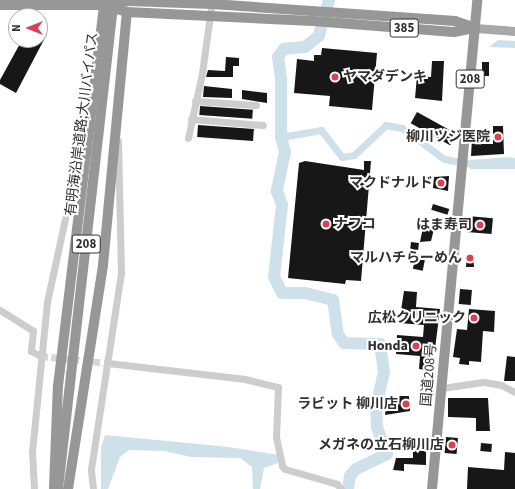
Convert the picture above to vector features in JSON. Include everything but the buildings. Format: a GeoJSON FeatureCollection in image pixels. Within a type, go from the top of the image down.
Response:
{"type":"FeatureCollection","features":[{"type":"Feature","properties":{"kind":"highway","name":"有明海沿岸道路;大川バイパス"},"geometry":{"type":"LineString","coordinates":[[55,489],[114,0]]}},
{"type":"Feature","properties":{"kind":"highway","name":"385"},"geometry":{"type":"LineString","coordinates":[[0,5],[128,0],[212,2],[314,17]]}},
{"type":"Feature","properties":{"kind":"highway","name":"国道208号"},"geometry":{"type":"LineString","coordinates":[[432,489],[477,0]]}},
{"type":"Feature","properties":{"kind":"highway","name":"有明海沿岸道路;大川バイパス"},"geometry":{"type":"LineString","coordinates":[[55,489],[90,178],[106,2]]}},
{"type":"Feature","properties":{"kind":"highway"},"geometry":{"type":"LineString","coordinates":[[55,489],[58,386],[86,145],[106,2]]}},
{"type":"Feature","properties":{"kind":"highway","name":"385"},"geometry":{"type":"LineString","coordinates":[[106,2],[127,12],[455,22],[475,28]]}},
{"type":"Feature","properties":{"kind":"highway"},"geometry":{"type":"LineString","coordinates":[[68,489],[96,313],[117,123],[127,12]]}},
{"type":"Feature","properties":{"kind":"main road"},"geometry":{"type":"LineString","coordinates":[[127,12],[128,0]]}},
{"type":"Feature","properties":{"kind":"main road"},"geometry":{"type":"LineString","coordinates":[[475,28],[515,31]]}},
{"type":"Feature","properties":{"kind":"street"},"geometry":{"type":"LineString","coordinates":[[188,138],[211,15],[212,2]]}},
{"type":"Feature","properties":{"kind":"street"},"geometry":{"type":"LineString","coordinates":[[194,101],[256,105]]}},
{"type":"Feature","properties":{"kind":"street"},"geometry":{"type":"LineString","coordinates":[[191,119],[263,125]]}},
{"type":"Feature","properties":{"kind":"street"},"geometry":{"type":"LineString","coordinates":[[93,489],[91,469],[108,363],[120,273],[117,123]]}},
{"type":"Feature","properties":{"kind":"street"},"geometry":{"type":"LineString","coordinates":[[34,489],[32,452],[47,302],[68,205],[86,145]]}},
{"type":"Feature","properties":{"kind":"street"},"geometry":{"type":"LineString","coordinates":[[0,310],[33,331],[30,351],[41,356]]}},
{"type":"Feature","properties":{"kind":"street"},"geometry":{"type":"LineString","coordinates":[[108,363],[245,379],[278,387],[276,437],[282,466],[285,469],[337,484],[341,489]]}},
{"type":"Feature","properties":{"kind":"street"},"geometry":{"type":"LineString","coordinates":[[442,388],[483,382],[501,385],[515,392]]}},
{"type":"Feature","properties":{"kind":"shaded area"},"geometry":{"type":"Polygon","coordinates":[[[498,40],[515,41],[515,48],[489,47],[498,40]]]}},
{"type":"Feature","properties":{"kind":"shaded area"},"geometry":{"type":"Polygon","coordinates":[[[507,157],[515,158],[515,169],[470,169],[470,160],[507,157]]]}},
{"type":"Feature","properties":{"kind":"shaded area"},"geometry":{"type":"Polygon","coordinates":[[[105,435],[229,447],[279,455],[278,463],[264,468],[260,489],[253,489],[252,467],[240,458],[191,457],[164,451],[129,450],[120,457],[108,489],[101,489],[101,447],[105,435]]]}},
{"type":"Feature","properties":{"kind":"waterway"},"geometry":{"type":"LineString","coordinates":[[329,0],[319,36],[305,47],[284,49],[278,57],[281,78],[281,137],[285,152],[277,191],[282,205],[274,277],[282,293],[305,293],[333,300],[338,334],[344,343],[380,344],[384,372],[376,407],[377,427],[387,454],[356,469],[350,476],[348,489]]}},
{"type":"Feature","properties":{"kind":"waterway"},"geometry":{"type":"LineString","coordinates":[[281,137],[321,130],[342,157],[354,155],[386,125],[402,128],[444,159],[479,165]]}},
{"type":"Feature","properties":{"kind":"tunnel"},"geometry":{"type":"LineString","coordinates":[[41,356],[108,363]]}},
{"type":"Feature","properties":{"kind":"place","name":"ヤマダデンキ"},"geometry":{"type":"Point","coordinates":[335,77]}},
{"type":"Feature","properties":{"kind":"place","name":"柳川ツジ医院"},"geometry":{"type":"Point","coordinates":[498,137]}},
{"type":"Feature","properties":{"kind":"place","name":"マクドナルド"},"geometry":{"type":"Point","coordinates":[441,183]}},
{"type":"Feature","properties":{"kind":"place","name":"ナフコ"},"geometry":{"type":"Point","coordinates":[326,224]}},
{"type":"Feature","properties":{"kind":"place","name":"はま寿司"},"geometry":{"type":"Point","coordinates":[480,225]}},
{"type":"Feature","properties":{"kind":"place","name":"マルハチらーめん"},"geometry":{"type":"Point","coordinates":[470,258]}},
{"type":"Feature","properties":{"kind":"place","name":"広松クリニック"},"geometry":{"type":"Point","coordinates":[474,318]}},
{"type":"Feature","properties":{"kind":"place","name":"Honda"},"geometry":{"type":"Point","coordinates":[416,346]}},
{"type":"Feature","properties":{"kind":"place","name":"ラビット 柳川店"},"geometry":{"type":"Point","coordinates":[406,404]}},
{"type":"Feature","properties":{"kind":"place","name":"メガネの立石柳川店"},"geometry":{"type":"Point","coordinates":[452,445]}}]}
